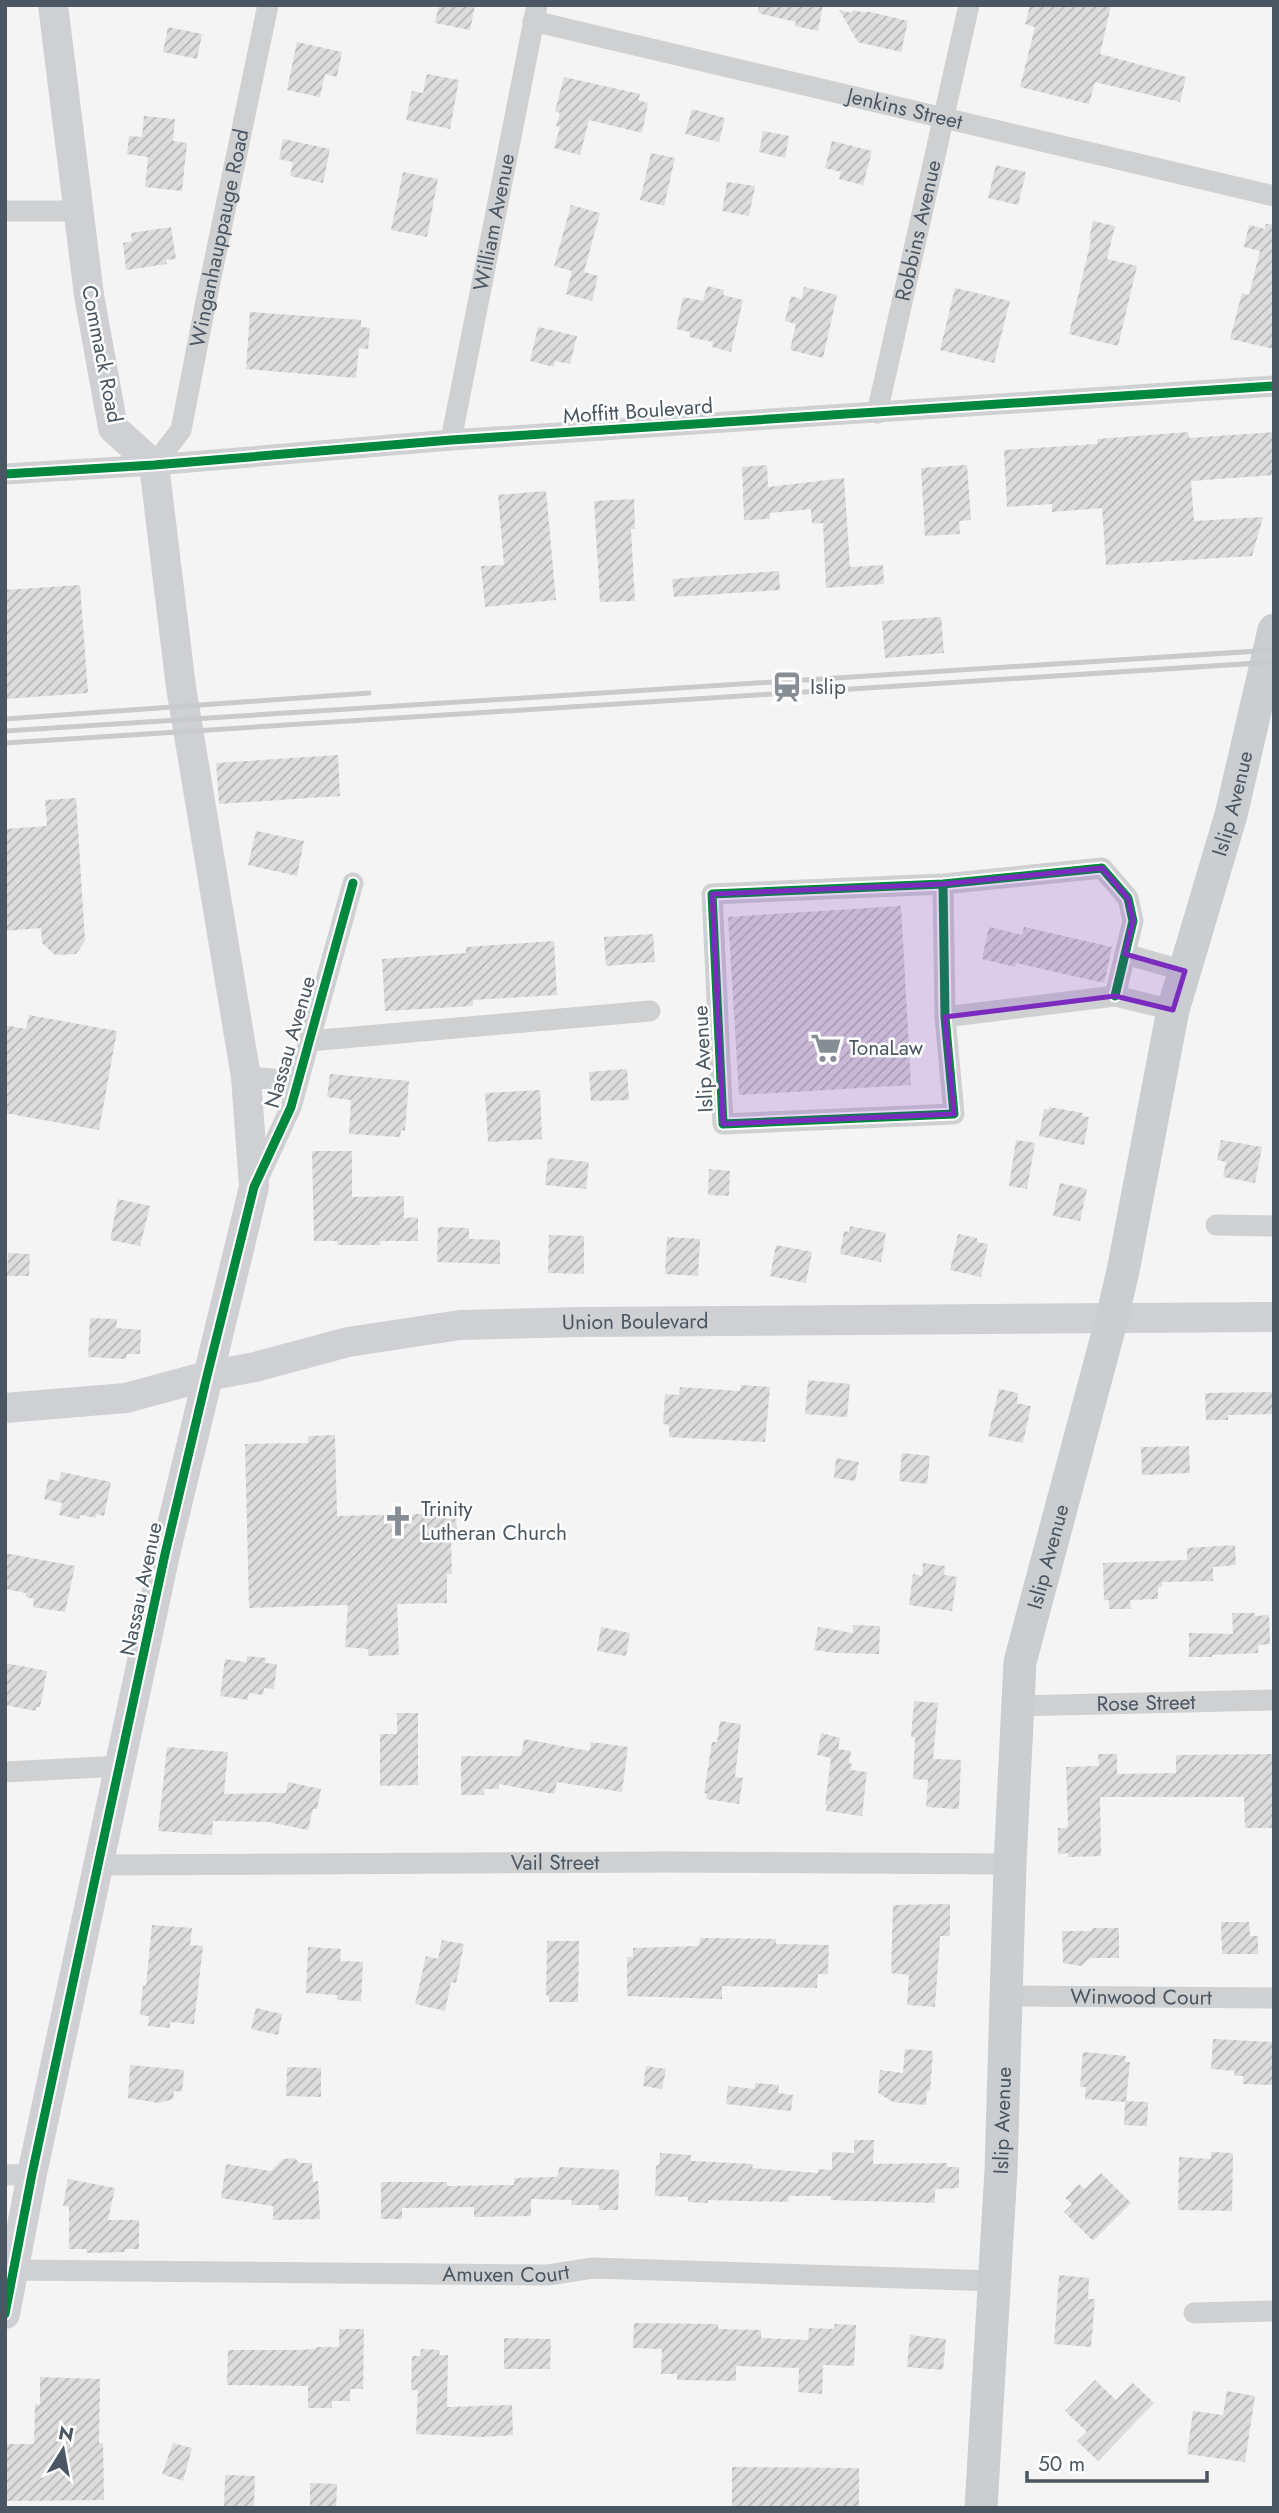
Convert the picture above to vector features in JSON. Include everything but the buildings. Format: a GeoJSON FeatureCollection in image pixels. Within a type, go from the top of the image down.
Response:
{"type":"FeatureCollection","features":[{"type":"Feature","properties":{"kind":"main road","name":"Islip Avenue"},"geometry":{"type":"LineString","coordinates":[[981,2508],[1001,2170],[1010,1864],[1020,1662],[1112,1318],[1173,1010],[1231,815],[1274,630]]}},
{"type":"Feature","properties":{"kind":"street","name":"Commack Road"},"geometry":{"type":"LineString","coordinates":[[54,5],[89,295],[113,428],[154,465]]}},
{"type":"Feature","properties":{"kind":"street","name":"Winganhauppauge Road"},"geometry":{"type":"LineString","coordinates":[[154,465],[181,430],[268,5]]}},
{"type":"Feature","properties":{"kind":"street","name":"Robbins Avenue"},"geometry":{"type":"LineString","coordinates":[[877,413],[970,5]]}},
{"type":"Feature","properties":{"kind":"street","name":"Jenkins Street"},"geometry":{"type":"LineString","coordinates":[[535,13],[943,117],[1274,196]]}},
{"type":"Feature","properties":{"kind":"street","name":"William Avenue"},"geometry":{"type":"LineString","coordinates":[[451,440],[535,13]]}},
{"type":"Feature","properties":{"kind":"street"},"geometry":{"type":"LineString","coordinates":[[5,211],[79,211]]}},
{"type":"Feature","properties":{"kind":"street","name":"Moffitt Boulevard"},"geometry":{"type":"LineString","coordinates":[[5,474],[154,465],[451,440],[1274,386]]}},
{"type":"Feature","properties":{"kind":"street","name":"Nassau Avenue"},"geometry":{"type":"LineString","coordinates":[[154,465],[181,687],[246,1077],[254,1187]]}},
{"type":"Feature","properties":{"kind":"street"},"geometry":{"type":"LineString","coordinates":[[1115,996],[1133,921],[1128,898],[1102,868],[943,884],[944,1017],[1115,996],[1173,1010]]}},
{"type":"Feature","properties":{"kind":"street","name":"Nassau Avenue"},"geometry":{"type":"LineString","coordinates":[[5,2314],[14,2270],[18,2174],[98,1865],[207,1376],[254,1187],[291,1107],[353,883]]}},
{"type":"Feature","properties":{"kind":"street","name":"Islip Avenue"},"geometry":{"type":"LineString","coordinates":[[943,884],[712,894],[723,1124],[954,1114],[944,1017]]}},
{"type":"Feature","properties":{"kind":"street"},"geometry":{"type":"LineString","coordinates":[[1125,954],[1185,971]]}},
{"type":"Feature","properties":{"kind":"street","name":"Nassau Avenue"},"geometry":{"type":"LineString","coordinates":[[309,1041],[573,1016],[650,1012]]}},
{"type":"Feature","properties":{"kind":"street"},"geometry":{"type":"LineString","coordinates":[[246,1077],[298,1081]]}},
{"type":"Feature","properties":{"kind":"street"},"geometry":{"type":"LineString","coordinates":[[1216,1225],[1274,1226]]}},
{"type":"Feature","properties":{"kind":"street","name":"Union Boulevard"},"geometry":{"type":"LineString","coordinates":[[5,1408],[126,1398],[348,1342],[460,1325],[1274,1317]]}},
{"type":"Feature","properties":{"kind":"street","name":"Rose Street"},"geometry":{"type":"LineString","coordinates":[[1016,1706],[1274,1700]]}},
{"type":"Feature","properties":{"kind":"street"},"geometry":{"type":"LineString","coordinates":[[5,1772],[121,1766]]}},
{"type":"Feature","properties":{"kind":"street","name":"Vail Street"},"geometry":{"type":"LineString","coordinates":[[98,1865],[1010,1864]]}},
{"type":"Feature","properties":{"kind":"street","name":"Winwood Court"},"geometry":{"type":"LineString","coordinates":[[1006,1996],[1274,1998]]}},
{"type":"Feature","properties":{"kind":"street","name":"Amuxen Court"},"geometry":{"type":"LineString","coordinates":[[14,2270],[548,2275],[593,2268],[995,2281]]}},
{"type":"Feature","properties":{"kind":"street"},"geometry":{"type":"LineString","coordinates":[[1194,2313],[1274,2311]]}},
{"type":"Feature","properties":{"kind":"highlighted area"},"geometry":{"type":"Polygon","coordinates":[[[1102,868],[1128,898],[1133,921],[1125,954],[1185,971],[1173,1010],[1115,996],[945,1017],[954,1114],[723,1124],[712,894],[943,884],[1102,868]]]}},
{"type":"Feature","properties":{"kind":"railway"},"geometry":{"type":"LineString","coordinates":[[5,731],[1274,650]]}},
{"type":"Feature","properties":{"kind":"railway"},"geometry":{"type":"LineString","coordinates":[[5,743],[1274,662]]}},
{"type":"Feature","properties":{"kind":"railway"},"geometry":{"type":"LineString","coordinates":[[5,719],[369,693]]}},
{"type":"Feature","properties":{"kind":"cycle path"},"geometry":{"type":"LineString","coordinates":[[5,474],[154,465],[451,440],[1274,386]]}},
{"type":"Feature","properties":{"kind":"cycle path"},"geometry":{"type":"LineString","coordinates":[[943,884],[945,1017],[954,1114],[723,1124],[712,894],[943,884],[1102,868],[1128,898],[1133,921],[1115,996]]}},
{"type":"Feature","properties":{"kind":"cycle path"},"geometry":{"type":"LineString","coordinates":[[5,2314],[98,1865],[165,1554],[207,1376],[254,1187],[291,1107],[353,883]]}},
{"type":"Feature","properties":{"kind":"place","name":"Islip"},"geometry":{"type":"Point","coordinates":[787,687]}},
{"type":"Feature","properties":{"kind":"place","name":"TonaLaw"},"geometry":{"type":"Point","coordinates":[826,1048]}},
{"type":"Feature","properties":{"kind":"place","name":"Trinity Lutheran Church"},"geometry":{"type":"Point","coordinates":[398,1521]}}]}
